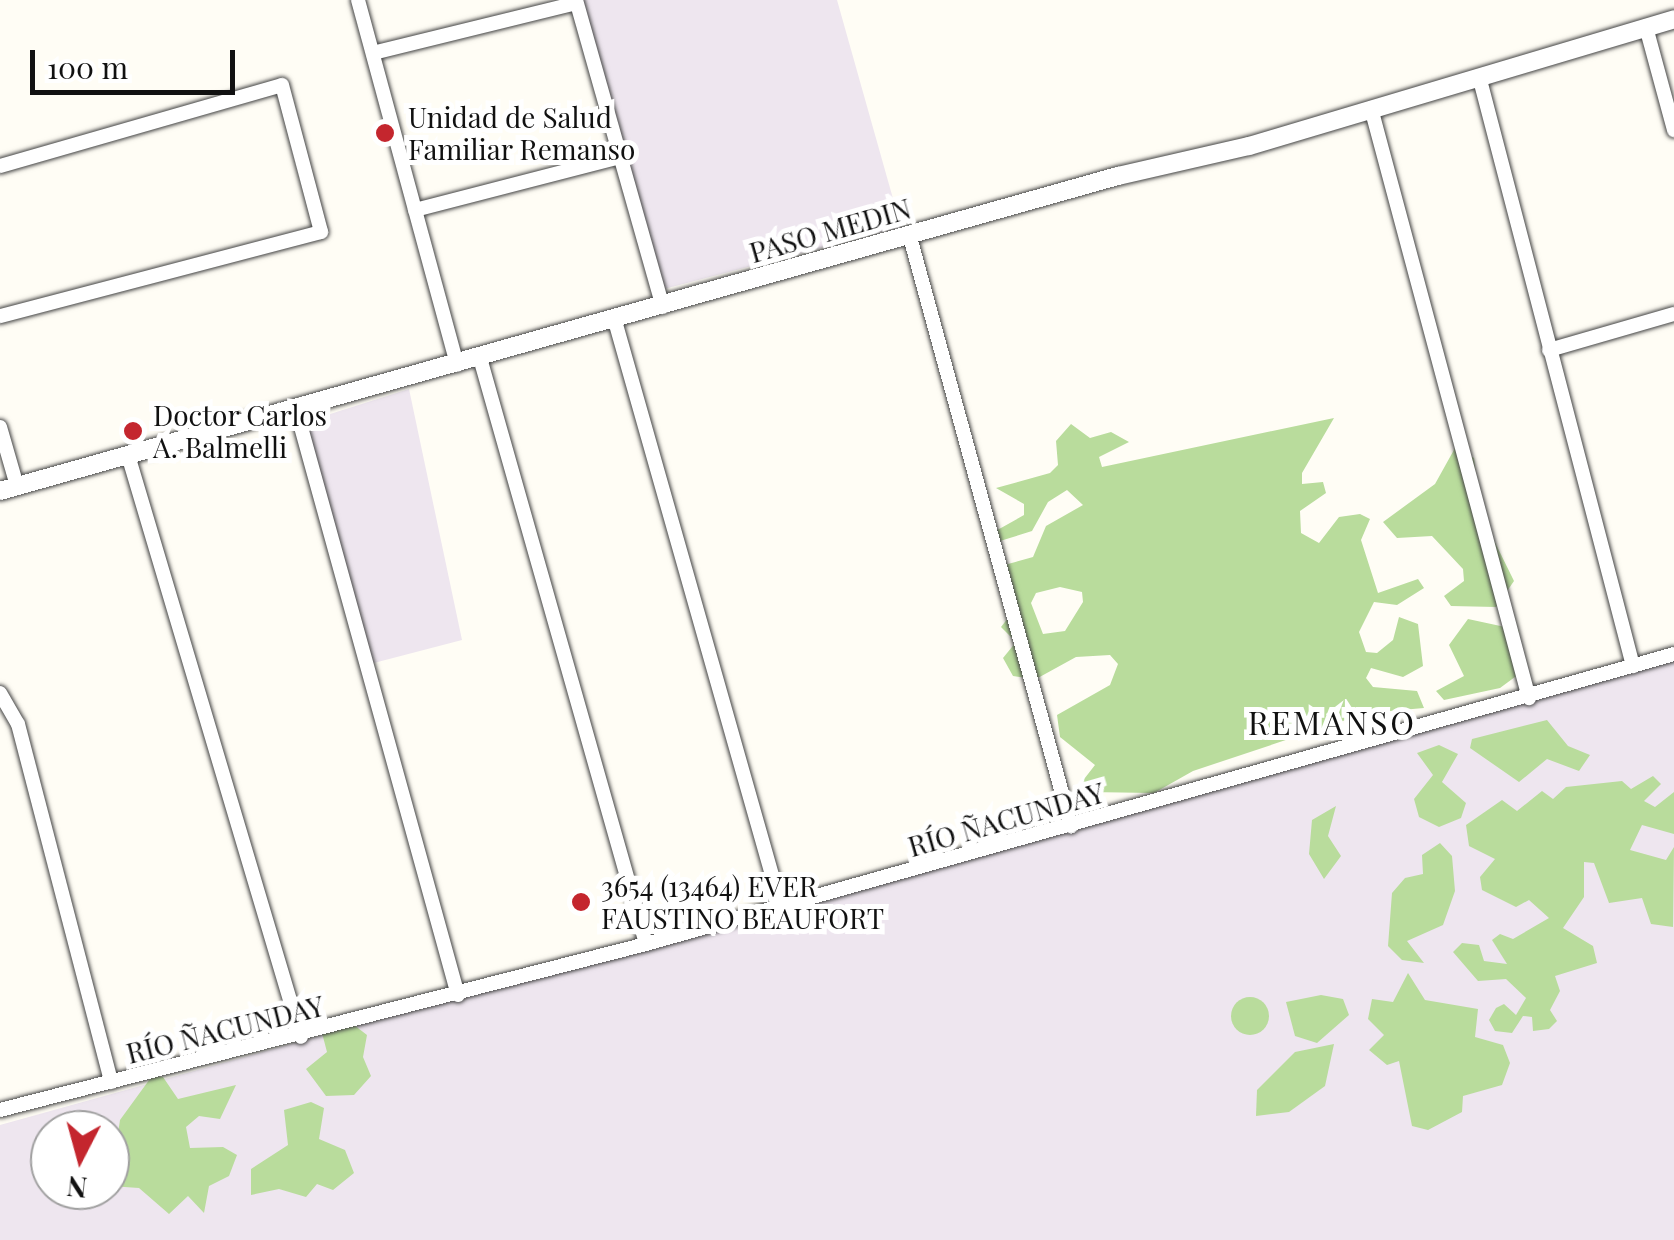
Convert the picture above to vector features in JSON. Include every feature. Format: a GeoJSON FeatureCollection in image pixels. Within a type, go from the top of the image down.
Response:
{"type":"FeatureCollection","features":[{"type":"Feature","properties":{"kind":"street"},"geometry":{"type":"LineString","coordinates":[[358,0],[458,365]]}},
{"type":"Feature","properties":{"kind":"street"},"geometry":{"type":"LineString","coordinates":[[373,53],[576,2],[663,307]]}},
{"type":"Feature","properties":{"kind":"street","name":"PASO MEDIN"},"geometry":{"type":"LineString","coordinates":[[9,489],[1372,108],[1674,19]]}},
{"type":"Feature","properties":{"kind":"street"},"geometry":{"type":"LineString","coordinates":[[1646,27],[1674,130]]}},
{"type":"Feature","properties":{"kind":"street"},"geometry":{"type":"LineString","coordinates":[[1479,76],[1633,666]]}},
{"type":"Feature","properties":{"kind":"street"},"geometry":{"type":"LineString","coordinates":[[0,166],[282,84],[321,232],[0,316]]}},
{"type":"Feature","properties":{"kind":"street"},"geometry":{"type":"LineString","coordinates":[[1372,108],[1529,698]]}},
{"type":"Feature","properties":{"kind":"street"},"geometry":{"type":"LineString","coordinates":[[416,210],[620,157]]}},
{"type":"Feature","properties":{"kind":"street"},"geometry":{"type":"LineString","coordinates":[[910,236],[1071,826]]}},
{"type":"Feature","properties":{"kind":"street"},"geometry":{"type":"LineString","coordinates":[[1549,350],[1674,314]]}},
{"type":"Feature","properties":{"kind":"street"},"geometry":{"type":"LineString","coordinates":[[615,320],[782,907]]}},
{"type":"Feature","properties":{"kind":"street"},"geometry":{"type":"LineString","coordinates":[[480,358],[646,944]]}},
{"type":"Feature","properties":{"kind":"street"},"geometry":{"type":"LineString","coordinates":[[296,409],[458,995]]}},
{"type":"Feature","properties":{"kind":"street"},"geometry":{"type":"LineString","coordinates":[[0,427],[9,489]]}},
{"type":"Feature","properties":{"kind":"street"},"geometry":{"type":"LineString","coordinates":[[128,456],[301,1037]]}},
{"type":"Feature","properties":{"kind":"street","name":"RÍO ÑACUNDAY"},"geometry":{"type":"LineString","coordinates":[[0,1110],[301,1037],[782,907],[1674,654]]}},
{"type":"Feature","properties":{"kind":"street"},"geometry":{"type":"LineString","coordinates":[[0,693],[18,724],[111,1082]]}},
{"type":"Feature","properties":{"kind":"shaded area"},"geometry":{"type":"Polygon","coordinates":[[[581,0],[837,0],[901,227],[664,289],[581,0]]]}},
{"type":"Feature","properties":{"kind":"shaded area"},"geometry":{"type":"Polygon","coordinates":[[[409,389],[462,640],[370,664],[305,422],[409,389]]]}},
{"type":"Feature","properties":{"kind":"shaded area"},"geometry":{"type":"Polygon","coordinates":[[[1674,659],[1674,1240],[0,1240],[0,1125],[30,1117],[30,1210],[130,1210],[130,1110],[54,1110],[1674,659]]]}},
{"type":"Feature","properties":{"kind":"green space"},"geometry":{"type":"Polygon","coordinates":[[[1334,418],[1302,473],[1302,484],[1323,482],[1326,493],[1300,511],[1301,533],[1319,543],[1339,517],[1360,514],[1370,519],[1361,540],[1378,593],[1418,579],[1424,588],[1397,605],[1374,602],[1359,632],[1366,652],[1377,653],[1393,640],[1399,617],[1418,624],[1423,666],[1403,677],[1371,668],[1366,678],[1373,687],[1417,691],[1424,708],[1367,713],[1193,771],[1154,793],[1088,792],[1081,783],[1095,765],[1060,737],[1057,715],[1110,685],[1118,664],[1110,655],[1076,657],[1036,679],[1013,676],[1003,658],[1016,642],[1001,627],[1008,618],[1001,566],[1033,557],[1046,526],[1083,505],[1067,490],[1048,502],[1032,531],[1000,541],[992,533],[1024,515],[1024,504],[996,488],[1050,473],[1058,465],[1056,441],[1071,424],[1090,438],[1111,432],[1129,442],[1099,457],[1102,467],[1334,418]],[[1060,587],[1036,593],[1031,603],[1043,634],[1065,631],[1083,602],[1082,592],[1060,587]]]}},
{"type":"Feature","properties":{"kind":"green space"},"geometry":{"type":"Polygon","coordinates":[[[1455,448],[1474,458],[1480,512],[1514,581],[1496,607],[1451,606],[1444,596],[1464,581],[1463,569],[1432,536],[1397,538],[1383,522],[1435,484],[1455,448]]]}},
{"type":"Feature","properties":{"kind":"green space"},"geometry":{"type":"Polygon","coordinates":[[[1468,619],[1519,630],[1519,674],[1500,688],[1444,700],[1436,691],[1464,676],[1449,645],[1468,619]]]}},
{"type":"Feature","properties":{"kind":"green space"},"geometry":{"type":"Polygon","coordinates":[[[1547,720],[1568,746],[1590,755],[1579,771],[1547,759],[1519,782],[1470,748],[1472,739],[1547,720]]]}},
{"type":"Feature","properties":{"kind":"green space"},"geometry":{"type":"Polygon","coordinates":[[[1439,745],[1458,754],[1442,782],[1466,803],[1461,818],[1439,827],[1419,817],[1414,799],[1433,775],[1417,753],[1439,745]]]}},
{"type":"Feature","properties":{"kind":"green space"},"geometry":{"type":"Polygon","coordinates":[[[1653,776],[1661,784],[1644,801],[1655,807],[1674,792],[1674,834],[1642,825],[1630,850],[1666,860],[1674,847],[1673,927],[1651,924],[1642,898],[1609,903],[1594,863],[1584,862],[1584,897],[1563,928],[1593,946],[1597,963],[1555,976],[1560,991],[1550,1010],[1557,1021],[1549,1029],[1533,1031],[1532,1017],[1523,1016],[1512,1033],[1495,1031],[1489,1020],[1496,1008],[1504,1004],[1516,1015],[1526,998],[1506,979],[1478,981],[1453,952],[1462,943],[1479,945],[1484,961],[1507,964],[1492,940],[1500,934],[1513,939],[1549,918],[1529,900],[1516,907],[1482,890],[1480,877],[1495,859],[1469,846],[1466,825],[1502,800],[1517,811],[1542,791],[1553,799],[1566,787],[1622,781],[1631,789],[1653,776]]]}},
{"type":"Feature","properties":{"kind":"green space"},"geometry":{"type":"Polygon","coordinates":[[[1336,806],[1328,836],[1341,856],[1324,879],[1309,854],[1312,820],[1336,806]]]}},
{"type":"Feature","properties":{"kind":"green space"},"geometry":{"type":"Polygon","coordinates":[[[1440,843],[1452,856],[1455,891],[1443,925],[1407,941],[1424,963],[1402,960],[1388,946],[1392,893],[1405,878],[1423,874],[1422,855],[1440,843]]]}},
{"type":"Feature","properties":{"kind":"green space"},"geometry":{"type":"Polygon","coordinates":[[[1408,973],[1425,1000],[1478,1009],[1475,1037],[1503,1045],[1510,1063],[1502,1085],[1463,1096],[1462,1112],[1428,1130],[1412,1126],[1399,1061],[1387,1065],[1369,1050],[1384,1035],[1368,1019],[1372,999],[1393,1002],[1408,973]]]}},
{"type":"Feature","properties":{"kind":"green space"},"geometry":{"type":"Polygon","coordinates":[[[1321,995],[1343,999],[1349,1015],[1317,1043],[1295,1036],[1286,1002],[1321,995]]]}},
{"type":"Feature","properties":{"kind":"green space"},"geometry":{"type":"Polygon","coordinates":[[[1250,997],[1263,1003],[1269,1016],[1263,1029],[1250,1035],[1237,1029],[1231,1016],[1237,1003],[1250,997]]]}},
{"type":"Feature","properties":{"kind":"green space"},"geometry":{"type":"Polygon","coordinates":[[[354,1025],[367,1035],[363,1057],[371,1076],[354,1095],[326,1096],[306,1069],[327,1052],[322,1033],[354,1025]]]}},
{"type":"Feature","properties":{"kind":"green space"},"geometry":{"type":"Polygon","coordinates":[[[1334,1044],[1325,1086],[1289,1112],[1256,1116],[1257,1090],[1295,1052],[1334,1044]]]}},
{"type":"Feature","properties":{"kind":"green space"},"geometry":{"type":"Polygon","coordinates":[[[152,1076],[163,1077],[178,1099],[236,1085],[220,1119],[199,1116],[186,1127],[190,1148],[223,1147],[237,1155],[229,1176],[209,1186],[204,1213],[188,1196],[169,1214],[139,1188],[130,1187],[127,1110],[152,1076]]]}},
{"type":"Feature","properties":{"kind":"green space"},"geometry":{"type":"Polygon","coordinates":[[[311,1102],[324,1108],[319,1139],[345,1150],[354,1173],[333,1190],[317,1184],[306,1197],[279,1189],[251,1195],[251,1169],[288,1145],[284,1110],[311,1102]]]}},
{"type":"Feature","properties":{"kind":"place","name":"Unidad de Salud Familiar Remanso"},"geometry":{"type":"Point","coordinates":[385,133]}},
{"type":"Feature","properties":{"kind":"place","name":"Doctor Carlos A. Balmelli"},"geometry":{"type":"Point","coordinates":[133,431]}},
{"type":"Feature","properties":{"kind":"place","name":"3654 (13464) EVER FAUSTINO BEAUFORT"},"geometry":{"type":"Point","coordinates":[581,902]}},
{"type":"Feature","properties":{"kind":"district","name":"REMANSO"},"geometry":{"type":"Point","coordinates":[1332,722]}}]}
